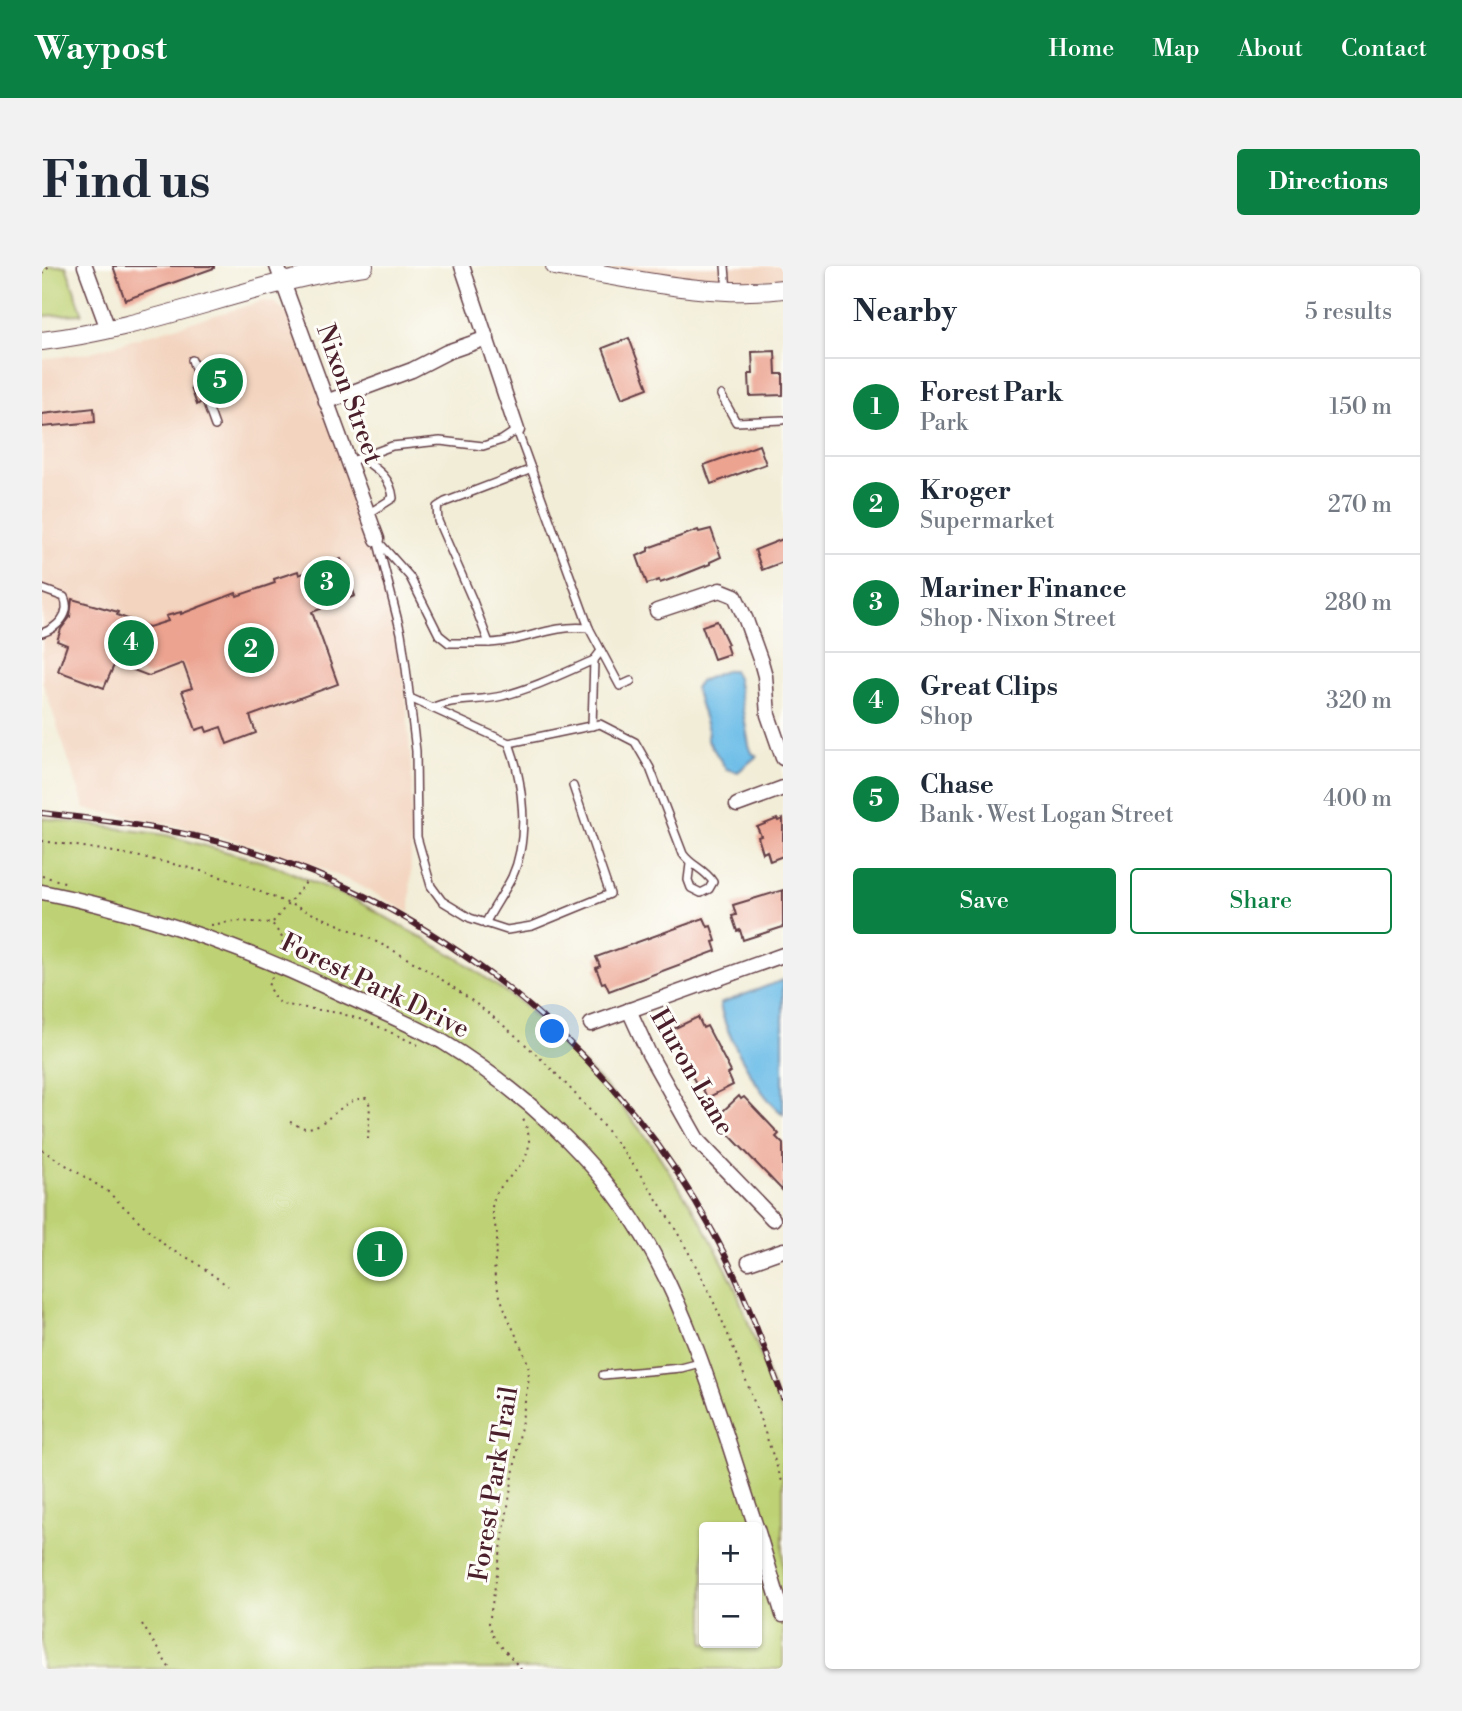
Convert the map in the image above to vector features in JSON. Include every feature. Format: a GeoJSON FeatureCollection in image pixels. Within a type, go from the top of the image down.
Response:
{"type":"FeatureCollection","features":[{"type":"Feature","properties":{"kind":"street"},"geometry":{"type":"LineString","coordinates":[[85,266],[108,329]]}},
{"type":"Feature","properties":{"kind":"street"},"geometry":{"type":"LineString","coordinates":[[42,341],[108,329],[280,275],[364,266]]}},
{"type":"Feature","properties":{"kind":"street"},"geometry":{"type":"LineString","coordinates":[[462,266],[517,430]]}},
{"type":"Feature","properties":{"kind":"street"},"geometry":{"type":"LineString","coordinates":[[555,266],[645,283],[727,292],[783,289]]}},
{"type":"Feature","properties":{"kind":"street","name":"Nixon Street"},"geometry":{"type":"LineString","coordinates":[[280,275],[326,402],[355,460],[377,540]]}},
{"type":"Feature","properties":{"kind":"street"},"geometry":{"type":"LineString","coordinates":[[326,402],[487,338]]}},
{"type":"Feature","properties":{"kind":"street"},"geometry":{"type":"LineString","coordinates":[[657,611],[720,590],[735,596],[762,665],[768,715],[782,752]]}},
{"type":"Feature","properties":{"kind":"street"},"geometry":{"type":"LineString","coordinates":[[737,805],[783,788]]}},
{"type":"Feature","properties":{"kind":"street","name":"Forest Park Drive"},"geometry":{"type":"LineString","coordinates":[[42,892],[164,923],[277,965],[441,1041],[505,1086],[563,1137],[596,1171],[643,1236],[676,1301],[754,1522]]}},
{"type":"Feature","properties":{"kind":"street"},"geometry":{"type":"LineString","coordinates":[[591,1024],[783,955]]}},
{"type":"Feature","properties":{"kind":"street","name":"Huron Lane"},"geometry":{"type":"LineString","coordinates":[[629,1010],[649,1054],[698,1141],[773,1219]]}},
{"type":"Feature","properties":{"kind":"street"},"geometry":{"type":"LineString","coordinates":[[749,1262],[783,1250]]}},
{"type":"Feature","properties":{"kind":"street","name":"Forest Park Drive"},"geometry":{"type":"LineString","coordinates":[[762,1547],[783,1615]]}},
{"type":"Feature","properties":{"kind":"lane"},"geometry":{"type":"LineString","coordinates":[[725,266],[727,292]]}},
{"type":"Feature","properties":{"kind":"lane"},"geometry":{"type":"LineString","coordinates":[[192,360],[200,384]]}},
{"type":"Feature","properties":{"kind":"lane"},"geometry":{"type":"LineString","coordinates":[[721,395],[736,422],[783,420]]}},
{"type":"Feature","properties":{"kind":"lane"},"geometry":{"type":"LineString","coordinates":[[206,401],[215,426]]}},
{"type":"Feature","properties":{"kind":"lane"},"geometry":{"type":"LineString","coordinates":[[355,460],[392,446],[440,441],[483,446],[502,440],[517,430],[589,628],[620,686],[631,681]]}},
{"type":"Feature","properties":{"kind":"lane"},"geometry":{"type":"LineString","coordinates":[[355,460],[380,471],[391,483],[393,498],[368,514]]}},
{"type":"Feature","properties":{"kind":"lane"},"geometry":{"type":"LineString","coordinates":[[489,643],[439,521],[437,507],[532,469]]}},
{"type":"Feature","properties":{"kind":"lane"},"geometry":{"type":"LineString","coordinates":[[377,540],[410,577],[439,635],[449,643],[507,643],[551,629],[570,626],[589,628]]}},
{"type":"Feature","properties":{"kind":"lane"},"geometry":{"type":"LineString","coordinates":[[377,540],[401,633],[410,698],[416,751],[417,837],[431,886],[442,901],[470,919],[507,930],[532,926],[610,894],[573,786]]}},
{"type":"Feature","properties":{"kind":"lane"},"geometry":{"type":"LineString","coordinates":[[42,589],[64,597],[67,607],[60,622],[42,633]]}},
{"type":"Feature","properties":{"kind":"lane"},"geometry":{"type":"LineString","coordinates":[[432,708],[443,703],[497,697],[522,691],[594,660],[601,651]]}},
{"type":"Feature","properties":{"kind":"lane"},"geometry":{"type":"LineString","coordinates":[[592,726],[594,660]]}},
{"type":"Feature","properties":{"kind":"lane"},"geometry":{"type":"LineString","coordinates":[[410,698],[509,743],[600,724],[635,742],[650,768],[682,854],[690,864]]}},
{"type":"Feature","properties":{"kind":"lane"},"geometry":{"type":"LineString","coordinates":[[485,924],[513,876],[518,857],[523,796],[509,743]]}},
{"type":"Feature","properties":{"kind":"lane"},"geometry":{"type":"LineString","coordinates":[[603,1376],[681,1368],[700,1363]]}},
{"type":"Feature","properties":{"kind":"path"},"geometry":{"type":"LineString","coordinates":[[42,274],[50,266]]}},
{"type":"Feature","properties":{"kind":"path"},"geometry":{"type":"LineString","coordinates":[[42,876],[70,884]]}},
{"type":"Feature","properties":{"kind":"path"},"geometry":{"type":"LineString","coordinates":[[272,923],[307,881]]}},
{"type":"Feature","properties":{"kind":"path"},"geometry":{"type":"LineString","coordinates":[[207,925],[235,921],[272,923]]}},
{"type":"Feature","properties":{"kind":"path"},"geometry":{"type":"LineString","coordinates":[[272,923],[283,939],[283,947],[268,986],[281,1004],[339,1013],[366,1021],[421,1046]]}},
{"type":"Feature","properties":{"kind":"path"},"geometry":{"type":"LineString","coordinates":[[290,1122],[303,1128],[312,1127],[353,1100],[363,1098],[369,1100],[370,1105],[368,1139]]}},
{"type":"Feature","properties":{"kind":"path","name":"Forest Park Trail"},"geometry":{"type":"LineString","coordinates":[[519,1111],[525,1121],[529,1149],[521,1165],[503,1184],[491,1204],[498,1237],[495,1279],[528,1364],[529,1377],[489,1622],[494,1638],[521,1669]]}},
{"type":"Feature","properties":{"kind":"path"},"geometry":{"type":"LineString","coordinates":[[42,1150],[107,1191],[169,1249],[192,1260],[228,1286]]}},
{"type":"Feature","properties":{"kind":"path"},"geometry":{"type":"LineString","coordinates":[[142,1624],[170,1669]]}},
{"type":"Feature","properties":{"kind":"shaded area"},"geometry":{"type":"Polygon","coordinates":[[[591,266],[783,266],[783,279],[747,282],[696,281],[591,266]]]}},
{"type":"Feature","properties":{"kind":"shaded area"},"geometry":{"type":"Polygon","coordinates":[[[263,301],[275,303],[292,319],[371,531],[389,605],[405,684],[412,781],[410,913],[361,886],[312,864],[266,849],[170,824],[85,809],[42,680],[42,359],[88,353],[263,301]]]}},
{"type":"Feature","properties":{"kind":"green space"},"geometry":{"type":"Polygon","coordinates":[[[42,266],[66,266],[81,314],[42,316],[42,266]]]}},
{"type":"Feature","properties":{"kind":"green space"},"geometry":{"type":"Polygon","coordinates":[[[42,818],[166,835],[274,865],[357,901],[461,960],[522,1004],[606,1087],[651,1143],[704,1226],[733,1282],[783,1415],[783,1669],[42,1669],[42,818]]]}},
{"type":"Feature","properties":{"kind":"water"},"geometry":{"type":"Polygon","coordinates":[[[733,670],[737,678],[749,745],[752,753],[757,756],[738,772],[726,769],[707,739],[708,730],[695,688],[700,681],[733,670]]]}},
{"type":"Feature","properties":{"kind":"water"},"geometry":{"type":"Polygon","coordinates":[[[783,980],[783,1114],[744,1064],[720,1004],[783,980]]]}},
{"type":"Feature","properties":{"kind":"building"},"geometry":{"type":"Polygon","coordinates":[[[113,266],[214,266],[214,268],[125,300],[113,266]]]}},
{"type":"Feature","properties":{"kind":"building"},"geometry":{"type":"Polygon","coordinates":[[[629,338],[648,388],[622,398],[603,348],[629,338]]]}},
{"type":"Feature","properties":{"kind":"building"},"geometry":{"type":"Polygon","coordinates":[[[775,351],[776,374],[783,374],[783,395],[750,396],[752,352],[775,351]]]}},
{"type":"Feature","properties":{"kind":"building"},"geometry":{"type":"Polygon","coordinates":[[[221,358],[231,358],[239,382],[236,383],[239,391],[232,393],[234,400],[218,405],[215,398],[205,395],[197,405],[191,388],[194,386],[199,390],[204,389],[208,381],[202,366],[221,358]]]}},
{"type":"Feature","properties":{"kind":"building"},"geometry":{"type":"Polygon","coordinates":[[[94,408],[95,422],[42,427],[42,414],[94,408]]]}},
{"type":"Feature","properties":{"kind":"building"},"geometry":{"type":"Polygon","coordinates":[[[759,445],[766,464],[711,484],[704,465],[759,445]]]}},
{"type":"Feature","properties":{"kind":"building"},"geometry":{"type":"Polygon","coordinates":[[[711,529],[721,557],[680,576],[647,584],[637,556],[648,551],[648,548],[698,530],[711,529]]]}},
{"type":"Feature","properties":{"kind":"building"},"geometry":{"type":"Polygon","coordinates":[[[783,539],[783,562],[762,570],[755,550],[783,539]]]}},
{"type":"Feature","properties":{"kind":"building"},"geometry":{"type":"Polygon","coordinates":[[[341,559],[355,596],[312,612],[338,684],[250,716],[256,733],[227,744],[221,727],[207,732],[205,727],[196,730],[182,691],[192,688],[183,663],[149,676],[115,663],[104,688],[58,671],[67,645],[57,641],[61,629],[70,617],[72,599],[118,612],[117,615],[149,627],[168,621],[166,616],[181,614],[236,593],[237,596],[275,583],[274,579],[298,571],[299,575],[341,559]]]}},
{"type":"Feature","properties":{"kind":"building"},"geometry":{"type":"Polygon","coordinates":[[[717,621],[728,644],[729,654],[714,659],[702,626],[717,621]]]}},
{"type":"Feature","properties":{"kind":"building"},"geometry":{"type":"Polygon","coordinates":[[[783,819],[783,856],[770,861],[767,851],[763,853],[757,827],[783,819]]]}},
{"type":"Feature","properties":{"kind":"building"},"geometry":{"type":"Polygon","coordinates":[[[783,890],[783,927],[743,940],[732,916],[736,915],[733,905],[783,890]]]}},
{"type":"Feature","properties":{"kind":"building"},"geometry":{"type":"Polygon","coordinates":[[[704,918],[708,927],[711,926],[716,951],[609,991],[605,982],[602,983],[596,968],[600,966],[596,957],[704,918]]]}},
{"type":"Feature","properties":{"kind":"building"},"geometry":{"type":"Polygon","coordinates":[[[698,1017],[703,1028],[707,1026],[731,1072],[728,1074],[733,1085],[707,1098],[684,1061],[671,1030],[698,1017]]]}},
{"type":"Feature","properties":{"kind":"building"},"geometry":{"type":"Polygon","coordinates":[[[739,1096],[741,1099],[744,1097],[779,1134],[776,1137],[783,1144],[783,1191],[717,1122],[724,1115],[722,1112],[739,1096]]]}},
{"type":"Feature","properties":{"kind":"railway"},"geometry":{"type":"LineString","coordinates":[[42,813],[176,832],[220,842],[297,867],[370,899],[441,940],[506,987],[567,1040],[622,1099],[671,1163],[713,1232],[733,1272],[783,1398]]}},
{"type":"Feature","properties":{"kind":"place","name":"Chase"},"geometry":{"type":"Point","coordinates":[220,381]}},
{"type":"Feature","properties":{"kind":"place","name":"Mariner Finance"},"geometry":{"type":"Point","coordinates":[327,583]}},
{"type":"Feature","properties":{"kind":"place","name":"Great Clips"},"geometry":{"type":"Point","coordinates":[131,643]}},
{"type":"Feature","properties":{"kind":"place","name":"Kroger"},"geometry":{"type":"Point","coordinates":[251,650]}},
{"type":"Feature","properties":{"kind":"place","name":"Forest Park"},"geometry":{"type":"Point","coordinates":[380,1254]}}]}
